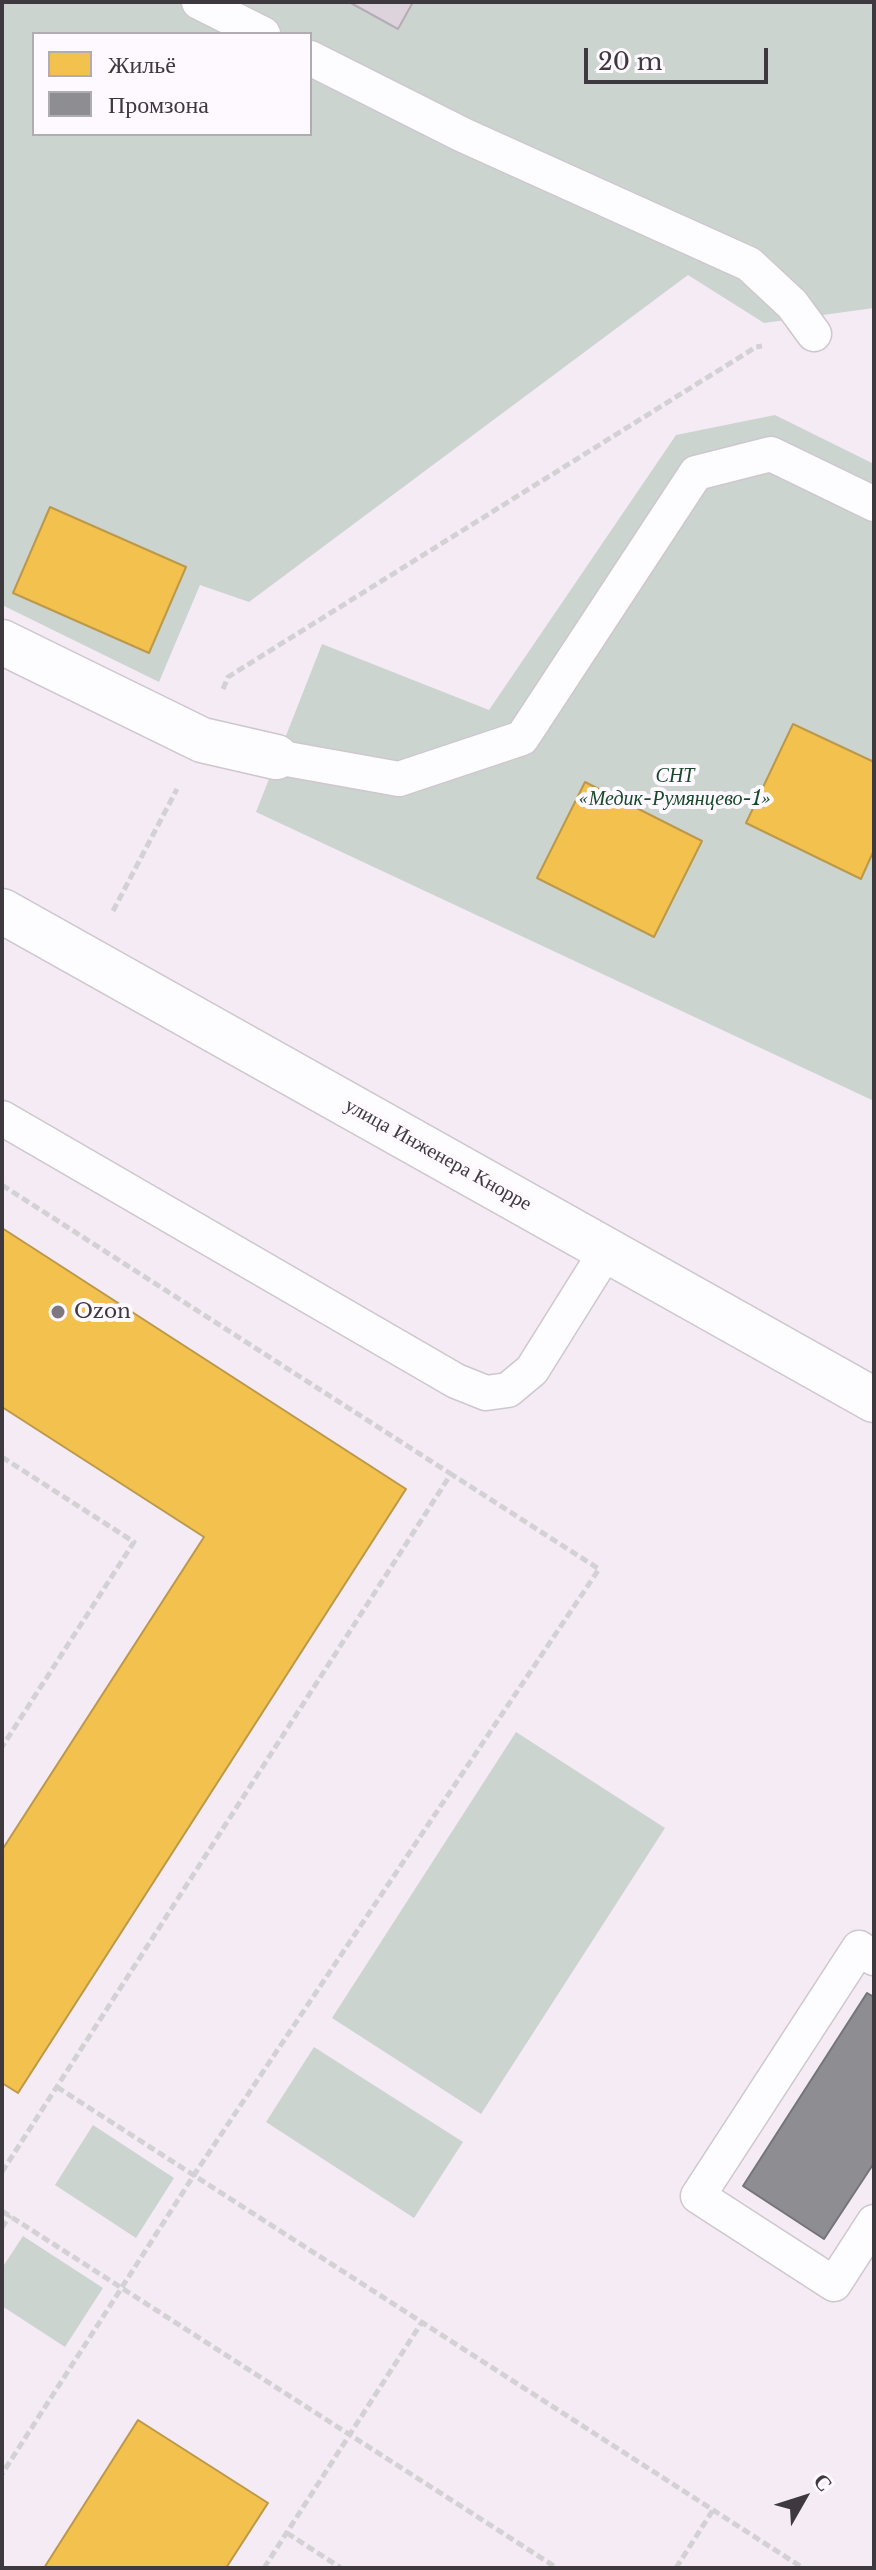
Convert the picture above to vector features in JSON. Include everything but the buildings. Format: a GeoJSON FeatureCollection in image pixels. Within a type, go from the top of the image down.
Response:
{"type":"FeatureCollection","features":[{"type":"Feature","properties":{"kind":"street"},"geometry":{"type":"LineString","coordinates":[[2,642],[202,740],[276,757]]}},
{"type":"Feature","properties":{"kind":"street","name":"улица Инженера Кнорре"},"geometry":{"type":"LineString","coordinates":[[2,911],[874,1400]]}},
{"type":"Feature","properties":{"kind":"lane"},"geometry":{"type":"LineString","coordinates":[[199,2],[259,32]]}},
{"type":"Feature","properties":{"kind":"lane"},"geometry":{"type":"LineString","coordinates":[[312,59],[463,135],[749,264],[792,304],[814,334]]}},
{"type":"Feature","properties":{"kind":"lane"},"geometry":{"type":"LineString","coordinates":[[276,757],[399,779],[522,738],[696,473],[771,454],[874,504]]}},
{"type":"Feature","properties":{"kind":"lane"},"geometry":{"type":"LineString","coordinates":[[2,1118],[456,1381],[486,1393],[508,1390],[532,1370],[607,1250]]}},
{"type":"Feature","properties":{"kind":"lane"},"geometry":{"type":"LineString","coordinates":[[874,1958],[859,1948],[698,2196],[834,2284],[874,2222]]}},
{"type":"Feature","properties":{"kind":"path"},"geometry":{"type":"LineString","coordinates":[[88,958],[202,740],[228,677],[756,347],[814,334]]}},
{"type":"Feature","properties":{"kind":"path"},"geometry":{"type":"LineString","coordinates":[[2,1185],[599,1569],[194,2175],[2,2474]]}},
{"type":"Feature","properties":{"kind":"path"},"geometry":{"type":"LineString","coordinates":[[2,1457],[134,1542],[2,1747]]}},
{"type":"Feature","properties":{"kind":"path"},"geometry":{"type":"LineString","coordinates":[[2,2172],[451,1474]]}},
{"type":"Feature","properties":{"kind":"path"},"geometry":{"type":"LineString","coordinates":[[57,2087],[803,2568]]}},
{"type":"Feature","properties":{"kind":"path"},"geometry":{"type":"LineString","coordinates":[[2,2211],[557,2568]]}},
{"type":"Feature","properties":{"kind":"path"},"geometry":{"type":"LineString","coordinates":[[2,2228],[10,2215]]}},
{"type":"Feature","properties":{"kind":"path"},"geometry":{"type":"LineString","coordinates":[[264,2568],[422,2322]]}},
{"type":"Feature","properties":{"kind":"path"},"geometry":{"type":"LineString","coordinates":[[676,2568],[713,2510]]}},
{"type":"Feature","properties":{"kind":"path"},"geometry":{"type":"LineString","coordinates":[[287,2533],[341,2568]]}},
{"type":"Feature","properties":{"kind":"green space"},"geometry":{"type":"Polygon","coordinates":[[[2,2],[874,2],[874,308],[764,323],[688,275],[249,602],[200,585],[159,682],[2,605],[2,2]]]}},
{"type":"Feature","properties":{"kind":"green space","name":"СНТ «Медик-Румянцево-1»"},"geometry":{"type":"Polygon","coordinates":[[[775,415],[874,464],[874,1101],[256,812],[322,644],[489,710],[676,435],[775,415]]]}},
{"type":"Feature","properties":{"kind":"green space"},"geometry":{"type":"Polygon","coordinates":[[[516,1732],[665,1828],[481,2114],[332,2018],[516,1732]]]}},
{"type":"Feature","properties":{"kind":"green space"},"geometry":{"type":"Polygon","coordinates":[[[314,2047],[463,2142],[414,2218],[266,2122],[314,2047]]]}},
{"type":"Feature","properties":{"kind":"green space"},"geometry":{"type":"Polygon","coordinates":[[[93,2125],[174,2178],[136,2238],[55,2185],[93,2125]]]}},
{"type":"Feature","properties":{"kind":"green space"},"geometry":{"type":"Polygon","coordinates":[[[23,2236],[103,2288],[65,2347],[2,2306],[2,2268],[23,2236]]]}},
{"type":"Feature","properties":{"kind":"place","name":"Ozon"},"geometry":{"type":"Point","coordinates":[58,1312]}}]}
